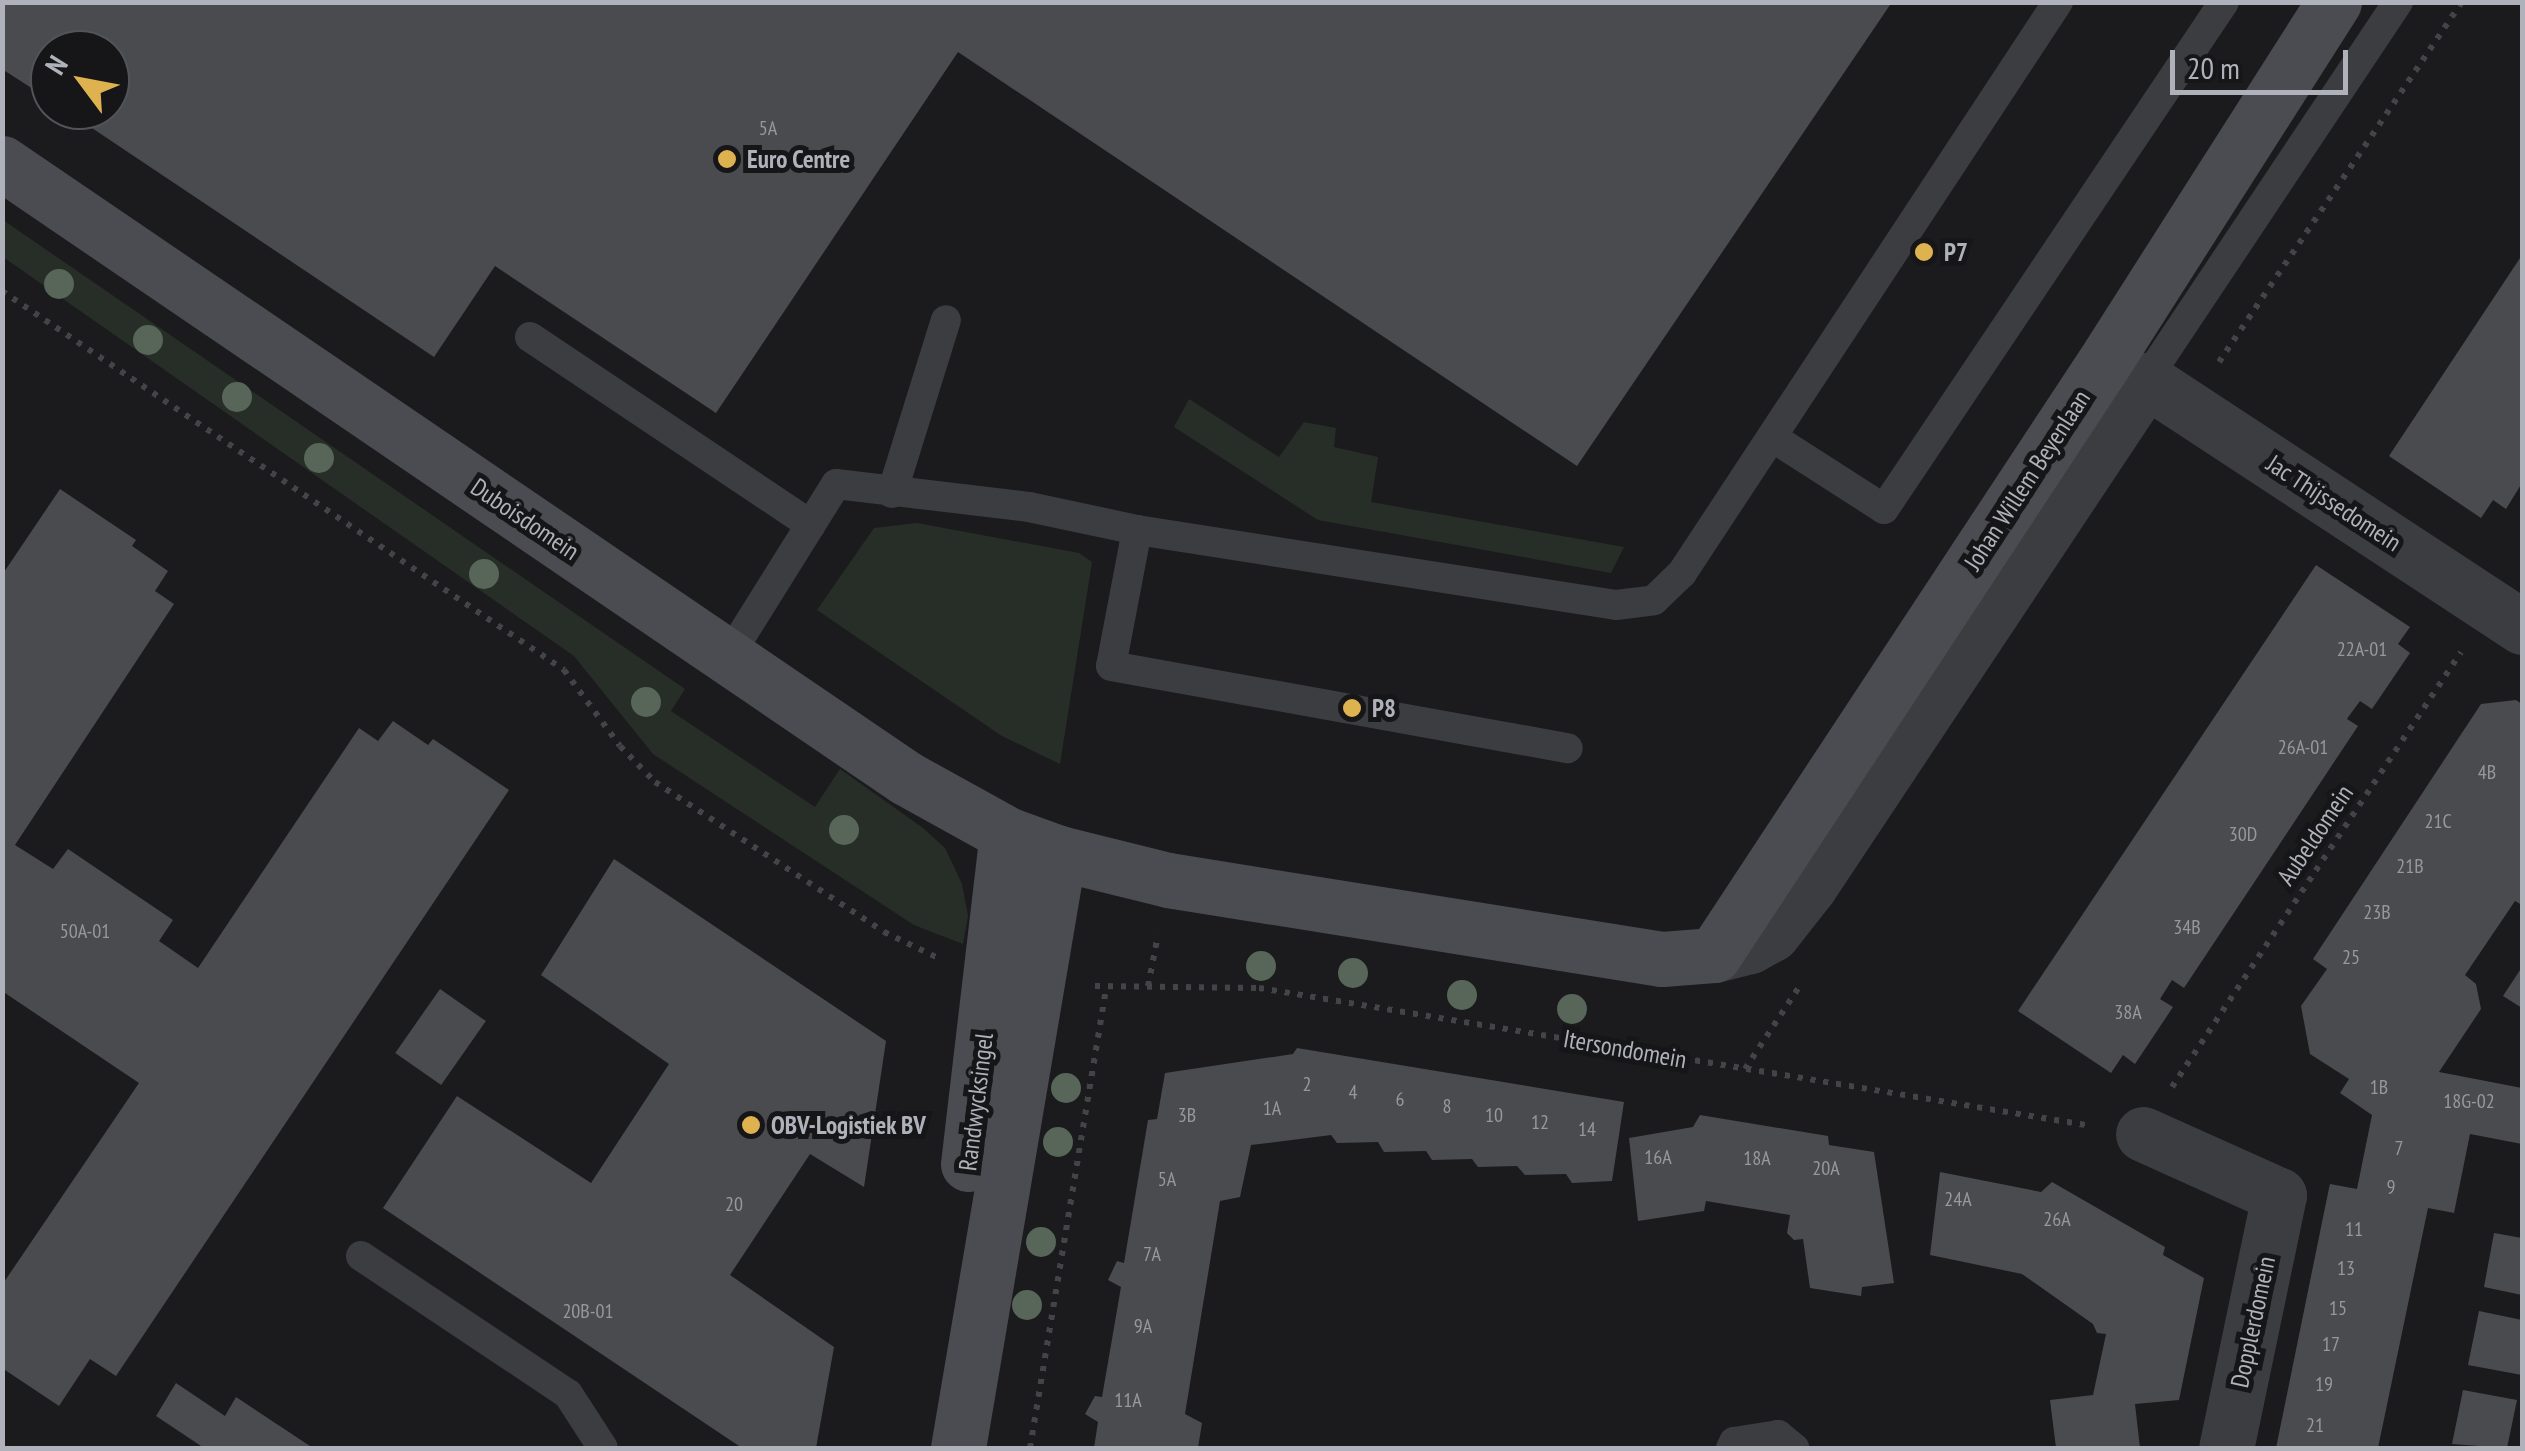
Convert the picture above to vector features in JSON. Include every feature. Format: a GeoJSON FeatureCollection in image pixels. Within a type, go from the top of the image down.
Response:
{"type":"FeatureCollection","features":[{"type":"Feature","properties":{"kind":"street","name":"Johan Willem Beyenlaan"},"geometry":{"type":"LineString","coordinates":[[1714,954],[2109,355],[2334,2]]}},
{"type":"Feature","properties":{"kind":"street","name":"Duboisdomein"},"geometry":{"type":"LineString","coordinates":[[2,163],[906,778],[1008,834],[1058,853]]}},
{"type":"Feature","properties":{"kind":"street","name":"Johan Willem Beyenlaan"},"geometry":{"type":"LineString","coordinates":[[1714,954],[1750,946],[1772,934],[2167,394]]}},
{"type":"Feature","properties":{"kind":"street","name":"Jac Thijssedomein"},"geometry":{"type":"LineString","coordinates":[[2167,394],[2507,617]]}},
{"type":"Feature","properties":{"kind":"street","name":"Randwycksingel"},"geometry":{"type":"LineString","coordinates":[[970,1371],[964,1225],[966,1170],[1008,834]]}},
{"type":"Feature","properties":{"kind":"street"},"geometry":{"type":"LineString","coordinates":[[1058,853],[1168,880],[1447,927],[1662,959],[1714,954]]}},
{"type":"Feature","properties":{"kind":"street","name":"Randwycksingel"},"geometry":{"type":"LineString","coordinates":[[958,1448],[1058,853]]}},
{"type":"Feature","properties":{"kind":"street","name":"Dopplerdomein"},"geometry":{"type":"LineString","coordinates":[[2143,1134],[2279,1195],[2226,1448]]}},
{"type":"Feature","properties":{"kind":"lane"},"geometry":{"type":"LineString","coordinates":[[728,657],[836,484],[1029,508],[1137,530],[1616,605],[1654,600],[1682,573],[2058,2]]}},
{"type":"Feature","properties":{"kind":"lane"},"geometry":{"type":"LineString","coordinates":[[1772,436],[1884,509],[2224,2]]}},
{"type":"Feature","properties":{"kind":"lane","name":"Johan Willem Beyenlaan"},"geometry":{"type":"LineString","coordinates":[[2167,394],[2398,2]]}},
{"type":"Feature","properties":{"kind":"lane"},"geometry":{"type":"LineString","coordinates":[[892,493],[946,320]]}},
{"type":"Feature","properties":{"kind":"lane"},"geometry":{"type":"LineString","coordinates":[[530,337],[811,524]]}},
{"type":"Feature","properties":{"kind":"lane"},"geometry":{"type":"LineString","coordinates":[[1137,530],[1110,666],[1568,748]]}},
{"type":"Feature","properties":{"kind":"lane"},"geometry":{"type":"LineString","coordinates":[[361,1256],[568,1394],[603,1448]]}},
{"type":"Feature","properties":{"kind":"lane"},"geometry":{"type":"LineString","coordinates":[[1730,1448],[1734,1442],[1778,1435],[1794,1448]]}},
{"type":"Feature","properties":{"kind":"path"},"geometry":{"type":"LineString","coordinates":[[2167,394],[2462,2]]}},
{"type":"Feature","properties":{"kind":"path"},"geometry":{"type":"LineString","coordinates":[[2,292],[564,670],[620,746],[654,782],[884,932],[948,961]]}},
{"type":"Feature","properties":{"kind":"path","name":"Aubeldomein"},"geometry":{"type":"LineString","coordinates":[[2143,1134],[2507,617]]}},
{"type":"Feature","properties":{"kind":"path","name":"Itersondomein"},"geometry":{"type":"LineString","coordinates":[[1030,1448],[1106,987],[1259,988],[2143,1134]]}},
{"type":"Feature","properties":{"kind":"shaded area"},"geometry":{"type":"Polygon","coordinates":[[[3,220],[685,689],[671,711],[815,807],[840,769],[923,828],[945,848],[962,884],[968,916],[963,944],[914,925],[653,754],[574,656],[3,257],[3,220]]]}},
{"type":"Feature","properties":{"kind":"shaded area"},"geometry":{"type":"Polygon","coordinates":[[[1189,399],[1279,457],[1304,422],[1336,428],[1334,447],[1378,457],[1371,502],[1624,547],[1611,573],[1318,520],[1174,427],[1189,399]]]}},
{"type":"Feature","properties":{"kind":"shaded area"},"geometry":{"type":"Polygon","coordinates":[[[917,523],[1079,553],[1092,562],[1060,764],[1002,736],[817,610],[874,528],[917,523]]]}},
{"type":"Feature","properties":{"kind":"building"},"geometry":{"type":"Polygon","coordinates":[[[2,2],[1892,2],[1577,466],[958,52],[716,413],[495,266],[434,357],[95,130],[130,130],[130,30],[30,30],[30,87],[2,69],[2,2]]]}},
{"type":"Feature","properties":{"kind":"building"},"geometry":{"type":"Polygon","coordinates":[[[2522,255],[2522,483],[2506,509],[2493,500],[2481,518],[2389,456],[2522,255]]]}},
{"type":"Feature","properties":{"kind":"building"},"geometry":{"type":"Polygon","coordinates":[[[60,489],[136,540],[132,546],[168,571],[155,591],[174,604],[15,845],[53,869],[68,849],[173,920],[159,941],[198,968],[359,728],[378,741],[393,721],[428,745],[433,739],[509,790],[116,1376],[90,1359],[59,1406],[2,1368],[2,1285],[139,1083],[2,991],[2,575],[60,489]]]}},
{"type":"Feature","properties":{"kind":"building"},"geometry":{"type":"Polygon","coordinates":[[[2316,565],[2410,627],[2398,644],[2410,653],[2372,709],[2360,701],[2349,716],[2347,719],[2358,726],[2184,988],[2172,980],[2160,999],[2173,1007],[2135,1064],[2123,1055],[2111,1073],[2018,1011],[2316,565]]]}},
{"type":"Feature","properties":{"kind":"building"},"geometry":{"type":"Polygon","coordinates":[[[2516,700],[2522,704],[2522,905],[2515,901],[2465,975],[2476,984],[2481,1009],[2439,1072],[2522,1088],[2522,1144],[2470,1134],[2454,1213],[2428,1208],[2378,1448],[2276,1448],[2330,1184],[2357,1189],[2372,1115],[2340,1093],[2349,1079],[2310,1054],[2301,1006],[2327,969],[2313,959],[2481,704],[2516,700]]]}},
{"type":"Feature","properties":{"kind":"building","name":"OBV-Logistiek BV"},"geometry":{"type":"Polygon","coordinates":[[[614,859],[886,1041],[864,1187],[810,1154],[730,1275],[834,1347],[816,1448],[742,1448],[383,1208],[457,1096],[591,1183],[669,1064],[541,975],[614,859]]]}},
{"type":"Feature","properties":{"kind":"building"},"geometry":{"type":"Polygon","coordinates":[[[2522,967],[2522,1008],[2503,996],[2522,967]]]}},
{"type":"Feature","properties":{"kind":"building"},"geometry":{"type":"Polygon","coordinates":[[[440,989],[486,1021],[441,1085],[395,1053],[440,989]]]}},
{"type":"Feature","properties":{"kind":"building"},"geometry":{"type":"Polygon","coordinates":[[[1297,1048],[1624,1102],[1612,1181],[1572,1183],[1566,1174],[1525,1175],[1517,1166],[1478,1167],[1472,1159],[1432,1160],[1426,1151],[1384,1152],[1378,1142],[1337,1143],[1331,1135],[1251,1145],[1240,1197],[1220,1201],[1185,1414],[1202,1423],[1198,1448],[1094,1448],[1098,1422],[1085,1414],[1095,1396],[1102,1397],[1121,1287],[1108,1280],[1117,1261],[1124,1263],[1148,1120],[1157,1119],[1165,1073],[1293,1054],[1297,1048]]]}},
{"type":"Feature","properties":{"kind":"building"},"geometry":{"type":"Polygon","coordinates":[[[1700,1115],[1828,1136],[1829,1145],[1874,1152],[1894,1283],[1862,1287],[1861,1296],[1810,1288],[1803,1239],[1794,1240],[1787,1233],[1790,1215],[1706,1201],[1704,1211],[1638,1221],[1629,1138],[1693,1127],[1700,1115]]]}},
{"type":"Feature","properties":{"kind":"building"},"geometry":{"type":"Polygon","coordinates":[[[1940,1172],[2041,1192],[2052,1182],[2165,1247],[2163,1255],[2204,1278],[2179,1400],[2135,1404],[2140,1448],[2056,1448],[2050,1400],[2093,1395],[2106,1334],[2097,1333],[2093,1324],[2022,1274],[1930,1255],[1940,1172]]]}},
{"type":"Feature","properties":{"kind":"building"},"geometry":{"type":"Polygon","coordinates":[[[2494,1233],[2522,1238],[2522,1295],[2484,1287],[2494,1233]]]}},
{"type":"Feature","properties":{"kind":"building"},"geometry":{"type":"Polygon","coordinates":[[[2479,1311],[2522,1320],[2522,1375],[2468,1365],[2479,1311]]]}},
{"type":"Feature","properties":{"kind":"building"},"geometry":{"type":"Polygon","coordinates":[[[176,1383],[225,1416],[236,1397],[313,1448],[204,1448],[156,1416],[176,1383]]]}},
{"type":"Feature","properties":{"kind":"building"},"geometry":{"type":"Polygon","coordinates":[[[2463,1390],[2517,1400],[2507,1448],[2452,1444],[2463,1390]]]}},
{"type":"Feature","properties":{"kind":"place","name":"Euro Centre"},"geometry":{"type":"Point","coordinates":[727,159]}},
{"type":"Feature","properties":{"kind":"place","name":"P7"},"geometry":{"type":"Point","coordinates":[1924,252]}},
{"type":"Feature","properties":{"kind":"place","name":"P8"},"geometry":{"type":"Point","coordinates":[1352,708]}},
{"type":"Feature","properties":{"kind":"place","name":"OBV-Logistiek BV"},"geometry":{"type":"Point","coordinates":[751,1125]}}]}
